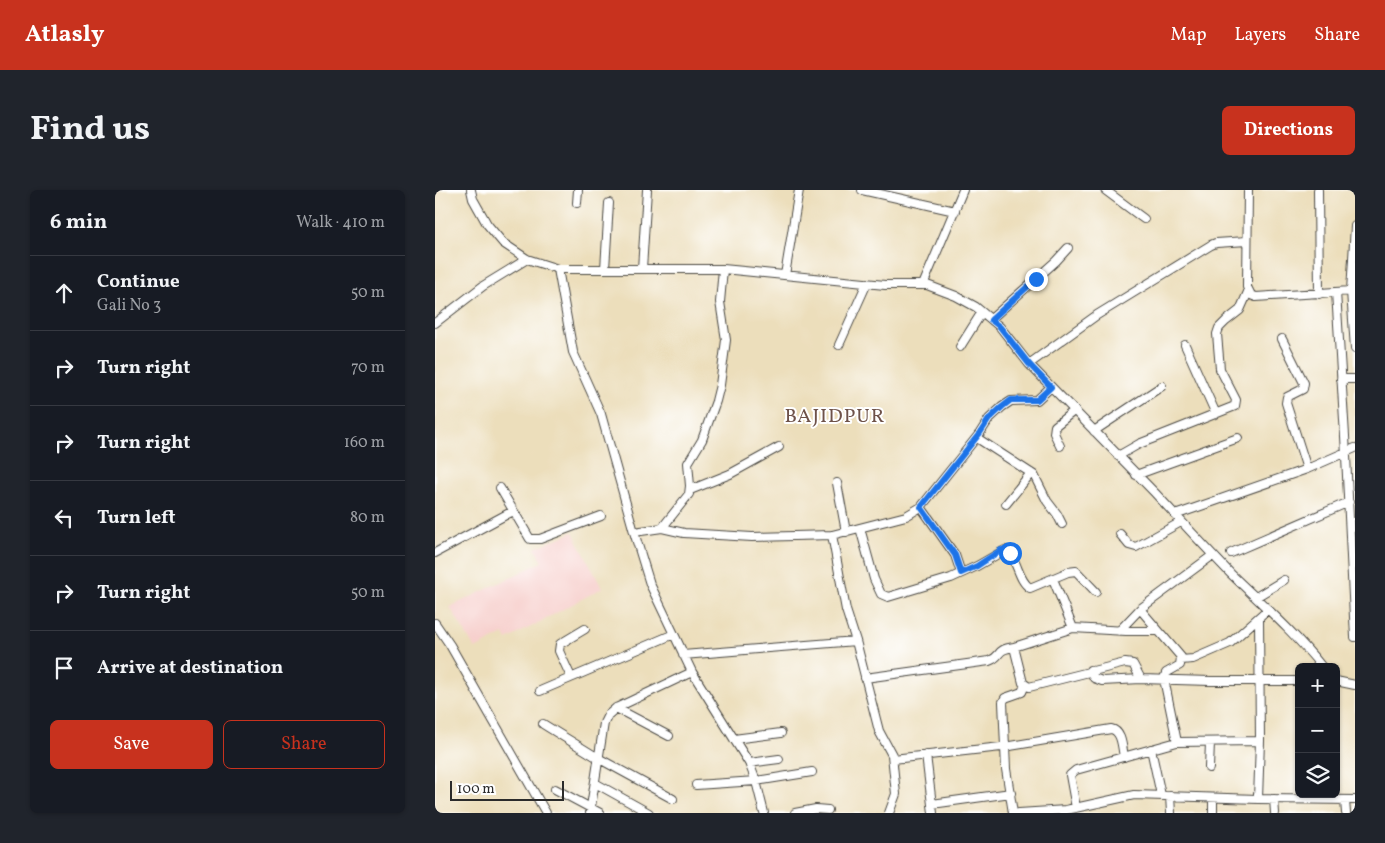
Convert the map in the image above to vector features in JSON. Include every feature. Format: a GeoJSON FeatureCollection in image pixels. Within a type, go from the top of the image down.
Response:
{"type":"FeatureCollection","features":[{"type":"Feature","properties":{"kind":"street"},"geometry":{"type":"LineString","coordinates":[[471,190],[473,198],[487,224],[503,243],[527,259],[558,268],[723,269],[885,285],[923,285],[959,297],[1000,327],[1029,364],[1319,663]]}},
{"type":"Feature","properties":{"kind":"street"},"geometry":{"type":"LineString","coordinates":[[577,203],[578,190]]}},
{"type":"Feature","properties":{"kind":"street"},"geometry":{"type":"LineString","coordinates":[[642,269],[647,190]]}},
{"type":"Feature","properties":{"kind":"street"},"geometry":{"type":"LineString","coordinates":[[785,275],[799,190]]}},
{"type":"Feature","properties":{"kind":"street"},"geometry":{"type":"LineString","coordinates":[[862,190],[955,211]]}},
{"type":"Feature","properties":{"kind":"street"},"geometry":{"type":"LineString","coordinates":[[923,285],[963,190]]}},
{"type":"Feature","properties":{"kind":"street"},"geometry":{"type":"LineString","coordinates":[[1105,190],[1144,219]]}},
{"type":"Feature","properties":{"kind":"street"},"geometry":{"type":"LineString","coordinates":[[1118,456],[1139,444],[1232,408],[1236,404],[1220,369],[1217,331],[1225,321],[1239,310],[1248,292],[1247,190]]}},
{"type":"Feature","properties":{"kind":"street"},"geometry":{"type":"LineString","coordinates":[[1318,190],[1319,294]]}},
{"type":"Feature","properties":{"kind":"street"},"geometry":{"type":"LineString","coordinates":[[605,268],[609,202]]}},
{"type":"Feature","properties":{"kind":"street"},"geometry":{"type":"LineString","coordinates":[[1355,226],[1351,290],[1355,349]]}},
{"type":"Feature","properties":{"kind":"street"},"geometry":{"type":"LineString","coordinates":[[1029,364],[1097,315],[1211,245],[1247,241]]}},
{"type":"Feature","properties":{"kind":"street"},"geometry":{"type":"LineString","coordinates":[[991,320],[1068,248]]}},
{"type":"Feature","properties":{"kind":"street"},"geometry":{"type":"LineString","coordinates":[[435,322],[475,291],[527,259]]}},
{"type":"Feature","properties":{"kind":"street"},"geometry":{"type":"LineString","coordinates":[[558,268],[573,352],[601,414],[650,584],[692,672],[749,763],[756,781],[764,813]]}},
{"type":"Feature","properties":{"kind":"street"},"geometry":{"type":"LineString","coordinates":[[662,528],[686,500],[690,490],[688,464],[701,440],[716,401],[725,356],[726,340],[720,302],[723,269]]}},
{"type":"Feature","properties":{"kind":"street"},"geometry":{"type":"LineString","coordinates":[[839,345],[867,283]]}},
{"type":"Feature","properties":{"kind":"street"},"geometry":{"type":"LineString","coordinates":[[1248,292],[1256,297],[1319,294],[1351,290]]}},
{"type":"Feature","properties":{"kind":"street"},"geometry":{"type":"LineString","coordinates":[[1336,292],[1355,637]]}},
{"type":"Feature","properties":{"kind":"street"},"geometry":{"type":"LineString","coordinates":[[960,347],[982,312]]}},
{"type":"Feature","properties":{"kind":"street"},"geometry":{"type":"LineString","coordinates":[[1282,339],[1304,383],[1303,389],[1287,397],[1286,400],[1287,409],[1307,469]]}},
{"type":"Feature","properties":{"kind":"street"},"geometry":{"type":"LineString","coordinates":[[1185,345],[1216,414]]}},
{"type":"Feature","properties":{"kind":"street"},"geometry":{"type":"LineString","coordinates":[[1341,379],[1355,379]]}},
{"type":"Feature","properties":{"kind":"street"},"geometry":{"type":"LineString","coordinates":[[1094,431],[1162,386]]}},
{"type":"Feature","properties":{"kind":"street"},"geometry":{"type":"LineString","coordinates":[[634,532],[662,528],[684,533],[752,537],[832,535],[906,516],[921,507],[977,438],[989,419],[1009,402],[1015,400],[1037,400],[1051,387]]}},
{"type":"Feature","properties":{"kind":"street"},"geometry":{"type":"LineString","coordinates":[[1060,446],[1054,433],[1055,426],[1075,410]]}},
{"type":"Feature","properties":{"kind":"street"},"geometry":{"type":"LineString","coordinates":[[977,438],[1031,473],[1062,524]]}},
{"type":"Feature","properties":{"kind":"street"},"geometry":{"type":"LineString","coordinates":[[1137,475],[1238,438]]}},
{"type":"Feature","properties":{"kind":"street"},"geometry":{"type":"LineString","coordinates":[[690,490],[730,474],[779,447]]}},
{"type":"Feature","properties":{"kind":"street"},"geometry":{"type":"LineString","coordinates":[[1175,515],[1307,469],[1355,448]]}},
{"type":"Feature","properties":{"kind":"street"},"geometry":{"type":"LineString","coordinates":[[1006,504],[1031,473]]}},
{"type":"Feature","properties":{"kind":"street"},"geometry":{"type":"LineString","coordinates":[[837,484],[846,532]]}},
{"type":"Feature","properties":{"kind":"street"},"geometry":{"type":"LineString","coordinates":[[500,488],[527,537],[534,540],[601,516]]}},
{"type":"Feature","properties":{"kind":"street"},"geometry":{"type":"LineString","coordinates":[[1231,553],[1349,502]]}},
{"type":"Feature","properties":{"kind":"street"},"geometry":{"type":"LineString","coordinates":[[921,507],[955,555],[961,573]]}},
{"type":"Feature","properties":{"kind":"street"},"geometry":{"type":"LineString","coordinates":[[435,553],[513,511]]}},
{"type":"Feature","properties":{"kind":"street"},"geometry":{"type":"LineString","coordinates":[[1120,534],[1129,545],[1136,547],[1181,522]]}},
{"type":"Feature","properties":{"kind":"street"},"geometry":{"type":"LineString","coordinates":[[860,528],[873,579],[884,596],[891,597],[961,573],[1005,550],[1010,553],[1027,586],[1033,587],[1067,572],[1076,571],[1096,592]]}},
{"type":"Feature","properties":{"kind":"street"},"geometry":{"type":"LineString","coordinates":[[832,535],[846,610],[879,731],[893,758],[896,794],[889,813]]}},
{"type":"Feature","properties":{"kind":"street"},"geometry":{"type":"LineString","coordinates":[[1119,631],[1140,609],[1213,555]]}},
{"type":"Feature","properties":{"kind":"street"},"geometry":{"type":"LineString","coordinates":[[1053,579],[1073,628]]}},
{"type":"Feature","properties":{"kind":"street"},"geometry":{"type":"LineString","coordinates":[[1256,597],[1284,580]]}},
{"type":"Feature","properties":{"kind":"street"},"geometry":{"type":"LineString","coordinates":[[1140,609],[1180,655],[1181,660],[1178,667],[1165,673],[1164,679],[1177,742]]}},
{"type":"Feature","properties":{"kind":"street"},"geometry":{"type":"LineString","coordinates":[[1181,660],[1193,659],[1230,643],[1268,609]]}},
{"type":"Feature","properties":{"kind":"street"},"geometry":{"type":"LineString","coordinates":[[1259,618],[1259,798]]}},
{"type":"Feature","properties":{"kind":"street"},"geometry":{"type":"LineString","coordinates":[[435,623],[450,645],[546,813]]}},
{"type":"Feature","properties":{"kind":"street"},"geometry":{"type":"LineString","coordinates":[[865,678],[989,661],[997,657],[1001,649],[1014,647],[1073,628],[1158,631]]}},
{"type":"Feature","properties":{"kind":"street"},"geometry":{"type":"LineString","coordinates":[[571,677],[559,651],[559,644],[585,629]]}},
{"type":"Feature","properties":{"kind":"street"},"geometry":{"type":"LineString","coordinates":[[540,691],[674,634]]}},
{"type":"Feature","properties":{"kind":"street"},"geometry":{"type":"LineString","coordinates":[[683,655],[856,641]]}},
{"type":"Feature","properties":{"kind":"street"},"geometry":{"type":"LineString","coordinates":[[1014,647],[1023,683],[1029,687],[1090,670],[1130,663],[1136,667],[1141,679]]}},
{"type":"Feature","properties":{"kind":"street"},"geometry":{"type":"LineString","coordinates":[[1090,670],[1097,680],[1295,681]]}},
{"type":"Feature","properties":{"kind":"street"},"geometry":{"type":"LineString","coordinates":[[590,810],[604,723],[608,715],[616,708],[692,672]]}},
{"type":"Feature","properties":{"kind":"street"},"geometry":{"type":"LineString","coordinates":[[1340,682],[1355,685]]}},
{"type":"Feature","properties":{"kind":"street"},"geometry":{"type":"LineString","coordinates":[[1013,813],[1007,774],[1004,699],[1022,692],[1025,685]]}},
{"type":"Feature","properties":{"kind":"street"},"geometry":{"type":"LineString","coordinates":[[616,708],[669,736]]}},
{"type":"Feature","properties":{"kind":"street"},"geometry":{"type":"LineString","coordinates":[[543,724],[598,758],[673,799]]}},
{"type":"Feature","properties":{"kind":"street"},"geometry":{"type":"LineString","coordinates":[[893,758],[1005,747],[1111,729],[1118,733],[1124,757]]}},
{"type":"Feature","properties":{"kind":"street"},"geometry":{"type":"LineString","coordinates":[[734,739],[781,733]]}},
{"type":"Feature","properties":{"kind":"street"},"geometry":{"type":"LineString","coordinates":[[1076,808],[1069,780],[1072,772],[1177,742],[1260,741]]}},
{"type":"Feature","properties":{"kind":"street"},"geometry":{"type":"LineString","coordinates":[[1209,768],[1210,742]]}},
{"type":"Feature","properties":{"kind":"street"},"geometry":{"type":"LineString","coordinates":[[1151,749],[1161,795]]}},
{"type":"Feature","properties":{"kind":"street"},"geometry":{"type":"LineString","coordinates":[[925,755],[933,813]]}},
{"type":"Feature","properties":{"kind":"street"},"geometry":{"type":"LineString","coordinates":[[749,763],[779,758]]}},
{"type":"Feature","properties":{"kind":"street"},"geometry":{"type":"LineString","coordinates":[[696,786],[756,781],[813,772]]}},
{"type":"Feature","properties":{"kind":"street"},"geometry":{"type":"LineString","coordinates":[[595,782],[649,813]]}},
{"type":"Feature","properties":{"kind":"street"},"geometry":{"type":"LineString","coordinates":[[555,789],[590,810],[600,813]]}},
{"type":"Feature","properties":{"kind":"street"},"geometry":{"type":"LineString","coordinates":[[932,804],[1011,793]]}},
{"type":"Feature","properties":{"kind":"street"},"geometry":{"type":"LineString","coordinates":[[1019,813],[1076,808],[1129,796],[1302,798]]}},
{"type":"Feature","properties":{"kind":"street"},"geometry":{"type":"LineString","coordinates":[[1170,796],[1171,813]]}},
{"type":"Feature","properties":{"kind":"street"},"geometry":{"type":"LineString","coordinates":[[1213,798],[1213,813]]}},
{"type":"Feature","properties":{"kind":"street"},"geometry":{"type":"LineString","coordinates":[[1336,798],[1355,800]]}},
{"type":"Feature","properties":{"kind":"street"},"geometry":{"type":"LineString","coordinates":[[1274,799],[1275,813]]}},
{"type":"Feature","properties":{"kind":"street"},"geometry":{"type":"LineString","coordinates":[[1345,800],[1346,813]]}},
{"type":"Feature","properties":{"kind":"street"},"geometry":{"type":"LineString","coordinates":[[795,813],[817,809],[828,810]]}},
{"type":"Feature","properties":{"kind":"shaded area"},"geometry":{"type":"Polygon","coordinates":[[[573,532],[602,588],[507,640],[504,634],[475,649],[450,607],[542,562],[535,548],[573,532]]]}},
{"type":"Feature","properties":{"kind":"district","name":"BAJIDPUR"},"geometry":{"type":"Point","coordinates":[835,415]}},
{"type":"Feature","properties":{"kind":"route"},"geometry":{"type":"LineString","coordinates":[[1010,553],[1007,550],[1001,550],[977,566],[961,573],[955,555],[921,507],[989,419],[1011,400],[1037,400],[1051,387],[1029,364],[1000,327],[991,320],[1036,279]]}}]}
